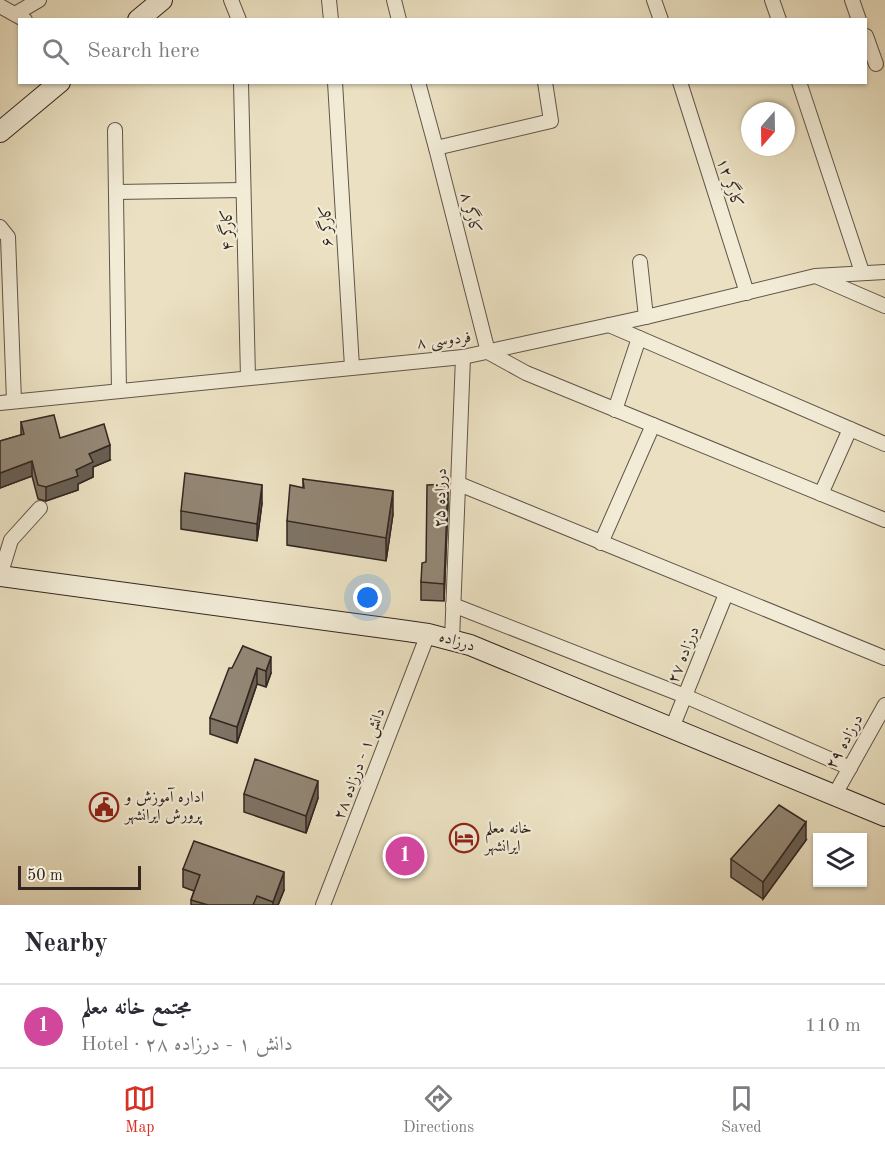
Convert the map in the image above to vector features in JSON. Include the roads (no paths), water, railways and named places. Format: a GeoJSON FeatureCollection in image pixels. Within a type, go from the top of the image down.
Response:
{"type":"FeatureCollection","features":[{"type":"Feature","properties":{"kind":"main road"},"geometry":{"type":"LineString","coordinates":[[140,18],[162,0]]}},
{"type":"Feature","properties":{"kind":"main road"},"geometry":{"type":"LineString","coordinates":[[0,132],[58,84]]}},
{"type":"Feature","properties":{"kind":"main road","name":"درزاده"},"geometry":{"type":"LineString","coordinates":[[0,576],[428,634],[452,640],[470,645],[885,816]]}},
{"type":"Feature","properties":{"kind":"street"},"geometry":{"type":"LineString","coordinates":[[0,6],[20,17],[39,0]]}},
{"type":"Feature","properties":{"kind":"street"},"geometry":{"type":"LineString","coordinates":[[231,0],[238,18]]}},
{"type":"Feature","properties":{"kind":"street"},"geometry":{"type":"LineString","coordinates":[[329,0],[331,18]]}},
{"type":"Feature","properties":{"kind":"street"},"geometry":{"type":"LineString","coordinates":[[394,0],[398,18]]}},
{"type":"Feature","properties":{"kind":"street"},"geometry":{"type":"LineString","coordinates":[[654,0],[660,18]]}},
{"type":"Feature","properties":{"kind":"street"},"geometry":{"type":"LineString","coordinates":[[772,0],[778,18]]}},
{"type":"Feature","properties":{"kind":"street"},"geometry":{"type":"LineString","coordinates":[[852,0],[858,18]]}},
{"type":"Feature","properties":{"kind":"street"},"geometry":{"type":"LineString","coordinates":[[867,39],[876,64]]}},
{"type":"Feature","properties":{"kind":"street","name":"کارگر ۴"},"geometry":{"type":"LineString","coordinates":[[241,84],[248,378]]}},
{"type":"Feature","properties":{"kind":"street","name":"کارگر ۶"},"geometry":{"type":"LineString","coordinates":[[335,84],[352,367]]}},
{"type":"Feature","properties":{"kind":"street","name":"کارگر ۸"},"geometry":{"type":"LineString","coordinates":[[419,84],[488,352]]}},
{"type":"Feature","properties":{"kind":"street"},"geometry":{"type":"LineString","coordinates":[[436,148],[551,121],[545,84]]}},
{"type":"Feature","properties":{"kind":"street","name":"کارگر ۱۲"},"geometry":{"type":"LineString","coordinates":[[681,84],[747,292]]}},
{"type":"Feature","properties":{"kind":"street"},"geometry":{"type":"LineString","coordinates":[[801,84],[862,272]]}},
{"type":"Feature","properties":{"kind":"street"},"geometry":{"type":"LineString","coordinates":[[115,130],[119,391]]}},
{"type":"Feature","properties":{"kind":"street"},"geometry":{"type":"LineString","coordinates":[[116,192],[243,190]]}},
{"type":"Feature","properties":{"kind":"street"},"geometry":{"type":"LineString","coordinates":[[0,227],[9,237],[15,401]]}},
{"type":"Feature","properties":{"kind":"street"},"geometry":{"type":"LineString","coordinates":[[640,262],[646,317]]}},
{"type":"Feature","properties":{"kind":"street","name":"فردوسی ۸"},"geometry":{"type":"LineString","coordinates":[[0,403],[463,357],[646,317],[815,276],[885,272]]}},
{"type":"Feature","properties":{"kind":"street"},"geometry":{"type":"LineString","coordinates":[[815,276],[885,306]]}},
{"type":"Feature","properties":{"kind":"street"},"geometry":{"type":"LineString","coordinates":[[609,325],[885,444]]}},
{"type":"Feature","properties":{"kind":"street"},"geometry":{"type":"LineString","coordinates":[[615,410],[639,338]]}},
{"type":"Feature","properties":{"kind":"street"},"geometry":{"type":"LineString","coordinates":[[488,352],[526,373],[885,520]]}},
{"type":"Feature","properties":{"kind":"street","name":"درزاده ۲۵"},"geometry":{"type":"LineString","coordinates":[[452,640],[463,357]]}},
{"type":"Feature","properties":{"kind":"street"},"geometry":{"type":"LineString","coordinates":[[601,543],[653,425]]}},
{"type":"Feature","properties":{"kind":"street"},"geometry":{"type":"LineString","coordinates":[[821,494],[850,429]]}},
{"type":"Feature","properties":{"kind":"street"},"geometry":{"type":"LineString","coordinates":[[459,484],[885,658]]}},
{"type":"Feature","properties":{"kind":"street"},"geometry":{"type":"LineString","coordinates":[[0,576],[11,540],[40,508]]}},
{"type":"Feature","properties":{"kind":"street","name":"درزاده ۲۷"},"geometry":{"type":"LineString","coordinates":[[672,728],[726,594]]}},
{"type":"Feature","properties":{"kind":"street"},"geometry":{"type":"LineString","coordinates":[[453,605],[685,696],[850,768]]}},
{"type":"Feature","properties":{"kind":"street","name":"دانش ۱ - درزاده ۲۸"},"geometry":{"type":"LineString","coordinates":[[323,905],[428,634]]}},
{"type":"Feature","properties":{"kind":"street","name":"درزاده ۲۹"},"geometry":{"type":"LineString","coordinates":[[834,796],[885,705]]}},
{"type":"Feature","properties":{"kind":"place","name":"اداره آموزش و پرورش ایرانشهر"},"geometry":{"type":"Point","coordinates":[104,807]}},
{"type":"Feature","properties":{"kind":"place","name":"خانه معلم ایرانشهر"},"geometry":{"type":"Point","coordinates":[464,838]}},
{"type":"Feature","properties":{"kind":"place","name":"مجتمع خانه معلم"},"geometry":{"type":"Point","coordinates":[405,856]}}]}
